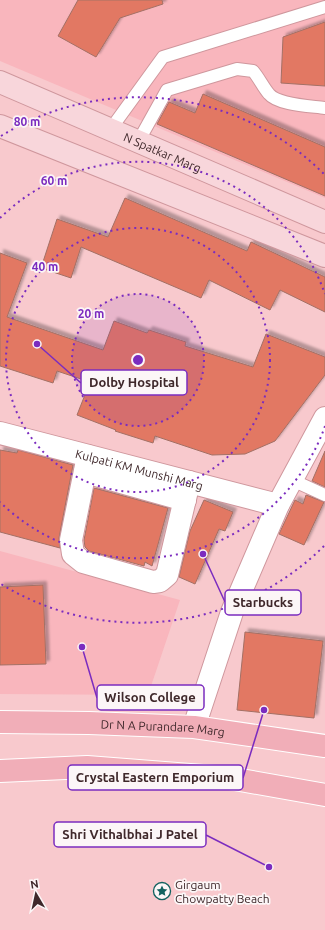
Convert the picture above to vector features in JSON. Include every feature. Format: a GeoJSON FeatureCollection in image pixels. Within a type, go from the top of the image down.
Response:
{"type":"FeatureCollection","features":[{"type":"Feature","properties":{"kind":"main road","name":"N Spatkar Marg"},"geometry":{"type":"LineString","coordinates":[[0,82],[325,222]]}},
{"type":"Feature","properties":{"kind":"main road"},"geometry":{"type":"LineString","coordinates":[[0,126],[325,256]]}},
{"type":"Feature","properties":{"kind":"main road","name":"Dr N A Purandare Marg"},"geometry":{"type":"LineString","coordinates":[[0,722],[89,723],[194,727],[325,746]]}},
{"type":"Feature","properties":{"kind":"main road"},"geometry":{"type":"LineString","coordinates":[[0,771],[87,767],[228,778],[325,795]]}},
{"type":"Feature","properties":{"kind":"street"},"geometry":{"type":"LineString","coordinates":[[194,727],[232,612],[278,505],[325,418]]}},
{"type":"Feature","properties":{"kind":"street","name":"Kulpati KM Munshi Marg"},"geometry":{"type":"LineString","coordinates":[[0,433],[87,464],[187,491],[278,505]]}},
{"type":"Feature","properties":{"kind":"street"},"geometry":{"type":"LineString","coordinates":[[87,464],[71,540],[73,554],[83,562],[153,582],[160,581],[167,575],[187,491]]}},
{"type":"Feature","properties":{"kind":"lane"},"geometry":{"type":"LineString","coordinates":[[110,130],[164,57],[325,7]]}},
{"type":"Feature","properties":{"kind":"lane"},"geometry":{"type":"LineString","coordinates":[[138,142],[167,90],[237,69],[253,71],[269,95],[281,102],[325,108]]}},
{"type":"Feature","properties":{"kind":"lane"},"geometry":{"type":"LineString","coordinates":[[292,480],[325,494]]}},
{"type":"Feature","properties":{"kind":"shaded area"},"geometry":{"type":"Polygon","coordinates":[[[0,0],[325,0],[325,198],[0,61],[0,0]]]}},
{"type":"Feature","properties":{"kind":"shaded area"},"geometry":{"type":"Polygon","coordinates":[[[0,551],[180,600],[148,695],[0,694],[0,551]]]}},
{"type":"Feature","properties":{"kind":"building"},"geometry":{"type":"Polygon","coordinates":[[[78,0],[162,0],[163,4],[120,18],[96,57],[58,36],[78,0]]]}},
{"type":"Feature","properties":{"kind":"building"},"geometry":{"type":"Polygon","coordinates":[[[325,22],[325,86],[281,83],[283,37],[325,22]]]}},
{"type":"Feature","properties":{"kind":"building"},"geometry":{"type":"Polygon","coordinates":[[[203,94],[325,147],[325,196],[157,124],[169,102],[195,113],[203,94]]]}},
{"type":"Feature","properties":{"kind":"building"},"geometry":{"type":"Polygon","coordinates":[[[125,198],[247,251],[251,242],[325,277],[325,312],[280,290],[270,310],[209,280],[201,298],[81,247],[71,278],[41,268],[57,219],[108,237],[125,198]]]}},
{"type":"Feature","properties":{"kind":"building"},"geometry":{"type":"Polygon","coordinates":[[[0,253],[27,263],[7,317],[103,350],[114,321],[147,333],[149,330],[186,342],[185,346],[253,367],[266,334],[325,357],[325,375],[275,441],[245,454],[212,455],[155,436],[153,443],[115,431],[116,430],[77,415],[90,382],[57,371],[53,383],[0,366],[0,253]]]}},
{"type":"Feature","properties":{"kind":"building"},"geometry":{"type":"Polygon","coordinates":[[[0,450],[17,453],[18,450],[73,465],[59,538],[60,548],[0,532],[0,450]]]}},
{"type":"Feature","properties":{"kind":"building"},"geometry":{"type":"Polygon","coordinates":[[[325,451],[325,487],[312,481],[325,451]]]}},
{"type":"Feature","properties":{"kind":"building"},"geometry":{"type":"Polygon","coordinates":[[[94,488],[168,508],[152,566],[145,562],[144,566],[89,551],[85,547],[84,540],[94,488]]]}},
{"type":"Feature","properties":{"kind":"building"},"geometry":{"type":"Polygon","coordinates":[[[306,495],[324,502],[304,545],[279,534],[295,500],[303,504],[306,495]]]}},
{"type":"Feature","properties":{"kind":"building"},"geometry":{"type":"Polygon","coordinates":[[[204,500],[233,512],[225,531],[219,529],[195,584],[179,577],[190,531],[204,500]]]}},
{"type":"Feature","properties":{"kind":"building"},"geometry":{"type":"Polygon","coordinates":[[[43,585],[46,664],[0,665],[0,587],[43,585]]]}},
{"type":"Feature","properties":{"kind":"building"},"geometry":{"type":"Polygon","coordinates":[[[245,632],[323,641],[314,718],[237,710],[245,632]]]}},
{"type":"Feature","properties":{"kind":"place","name":"Dolby Hospital"},"geometry":{"type":"Point","coordinates":[37,344]}},
{"type":"Feature","properties":{"kind":"place","name":"Starbucks"},"geometry":{"type":"Point","coordinates":[203,554]}},
{"type":"Feature","properties":{"kind":"place","name":"Wilson College"},"geometry":{"type":"Point","coordinates":[82,647]}},
{"type":"Feature","properties":{"kind":"place","name":"Crystal Eastern Emporium"},"geometry":{"type":"Point","coordinates":[264,710]}},
{"type":"Feature","properties":{"kind":"place","name":"Shri Vithalbhai J Patel"},"geometry":{"type":"Point","coordinates":[269,867]}},
{"type":"Feature","properties":{"kind":"place","name":"Girgaum Chowpatty Beach"},"geometry":{"type":"Point","coordinates":[162,891]}}]}
